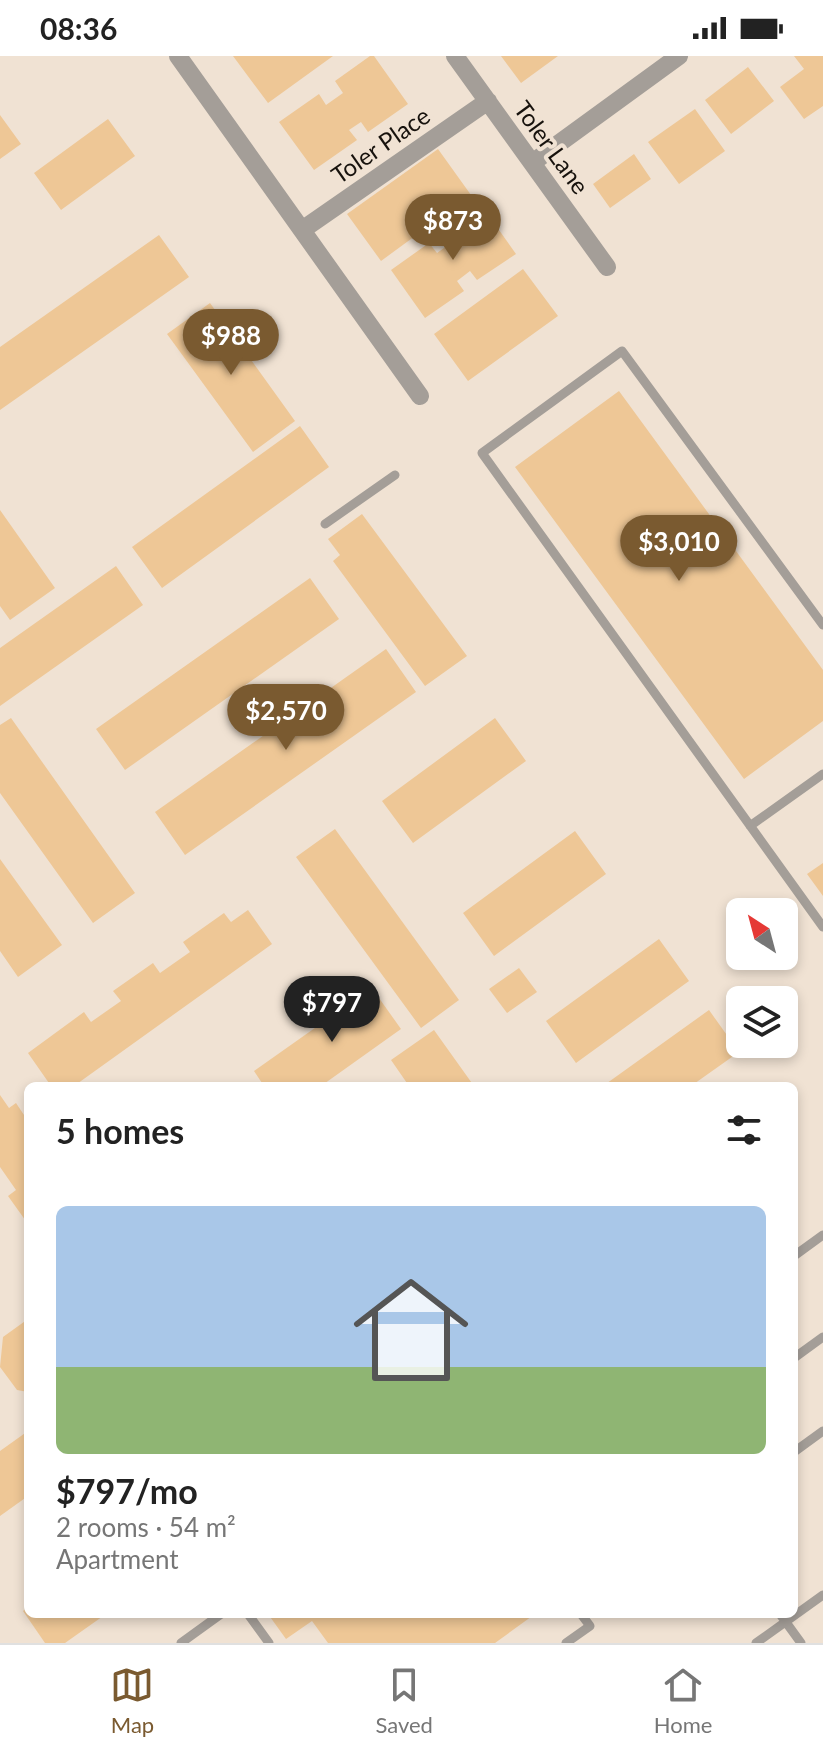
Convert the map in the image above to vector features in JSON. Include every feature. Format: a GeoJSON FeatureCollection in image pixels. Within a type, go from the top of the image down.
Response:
{"type":"FeatureCollection","features":[{"type":"Feature","properties":{"kind":"street"},"geometry":{"type":"LineString","coordinates":[[178,56],[420,396]]}},
{"type":"Feature","properties":{"kind":"street","name":"Toler Lane"},"geometry":{"type":"LineString","coordinates":[[455,56],[607,267]]}},
{"type":"Feature","properties":{"kind":"street"},"geometry":{"type":"LineString","coordinates":[[532,163],[679,56]]}},
{"type":"Feature","properties":{"kind":"street","name":"Toler Place"},"geometry":{"type":"LineString","coordinates":[[302,230],[488,101]]}},
{"type":"Feature","properties":{"kind":"lane"},"geometry":{"type":"LineString","coordinates":[[823,625],[622,351],[482,453],[823,927]]}},
{"type":"Feature","properties":{"kind":"lane"},"geometry":{"type":"LineString","coordinates":[[325,524],[395,475]]}},
{"type":"Feature","properties":{"kind":"lane"},"geometry":{"type":"LineString","coordinates":[[750,826],[823,774]]}},
{"type":"Feature","properties":{"kind":"lane"},"geometry":{"type":"LineString","coordinates":[[798,1253],[823,1235]]}},
{"type":"Feature","properties":{"kind":"lane"},"geometry":{"type":"LineString","coordinates":[[798,1355],[823,1337]]}},
{"type":"Feature","properties":{"kind":"lane"},"geometry":{"type":"LineString","coordinates":[[798,1449],[823,1431]]}},
{"type":"Feature","properties":{"kind":"lane"},"geometry":{"type":"LineString","coordinates":[[798,1609],[823,1595]]}},
{"type":"Feature","properties":{"kind":"lane"},"geometry":{"type":"LineString","coordinates":[[181,1643],[215,1618]]}},
{"type":"Feature","properties":{"kind":"lane"},"geometry":{"type":"LineString","coordinates":[[251,1618],[269,1643]]}},
{"type":"Feature","properties":{"kind":"lane"},"geometry":{"type":"LineString","coordinates":[[566,1643],[590,1626],[584,1618]]}},
{"type":"Feature","properties":{"kind":"lane"},"geometry":{"type":"LineString","coordinates":[[756,1643],[783,1618],[801,1643]]}},
{"type":"Feature","properties":{"kind":"building"},"geometry":{"type":"Polygon","coordinates":[[[233,56],[333,56],[268,103],[233,56]]]}},
{"type":"Feature","properties":{"kind":"building"},"geometry":{"type":"Polygon","coordinates":[[[374,56],[408,104],[368,132],[361,122],[349,130],[357,140],[314,170],[279,122],[319,94],[326,105],[343,93],[335,81],[374,56]]]}},
{"type":"Feature","properties":{"kind":"building"},"geometry":{"type":"Polygon","coordinates":[[[501,56],[558,56],[521,83],[501,56]]]}},
{"type":"Feature","properties":{"kind":"building"},"geometry":{"type":"Polygon","coordinates":[[[794,56],[823,56],[823,106],[804,119],[780,87],[804,69],[794,56]]]}},
{"type":"Feature","properties":{"kind":"building"},"geometry":{"type":"Polygon","coordinates":[[[748,67],[774,101],[731,134],[705,100],[748,67]]]}},
{"type":"Feature","properties":{"kind":"building"},"geometry":{"type":"Polygon","coordinates":[[[695,109],[725,151],[679,184],[648,142],[695,109]]]}},
{"type":"Feature","properties":{"kind":"building"},"geometry":{"type":"Polygon","coordinates":[[[0,115],[21,144],[0,159],[0,115]]]}},
{"type":"Feature","properties":{"kind":"building"},"geometry":{"type":"Polygon","coordinates":[[[108,119],[135,156],[61,210],[34,173],[108,119]]]}},
{"type":"Feature","properties":{"kind":"building"},"geometry":{"type":"Polygon","coordinates":[[[438,149],[471,195],[381,261],[347,214],[438,149]]]}},
{"type":"Feature","properties":{"kind":"building"},"geometry":{"type":"Polygon","coordinates":[[[634,154],[651,179],[610,208],[593,184],[634,154]]]}},
{"type":"Feature","properties":{"kind":"building"},"geometry":{"type":"Polygon","coordinates":[[[482,206],[516,254],[477,280],[470,271],[457,281],[464,291],[425,318],[391,270],[429,243],[437,253],[451,243],[444,233],[482,206]]]}},
{"type":"Feature","properties":{"kind":"building"},"geometry":{"type":"Polygon","coordinates":[[[159,235],[189,277],[0,410],[0,347],[159,235]]]}},
{"type":"Feature","properties":{"kind":"building"},"geometry":{"type":"Polygon","coordinates":[[[523,269],[558,316],[468,381],[434,334],[523,269]]]}},
{"type":"Feature","properties":{"kind":"building"},"geometry":{"type":"Polygon","coordinates":[[[210,303],[295,421],[253,452],[167,334],[210,303]]]}},
{"type":"Feature","properties":{"kind":"building"},"geometry":{"type":"Polygon","coordinates":[[[619,391],[823,670],[823,721],[744,779],[515,467],[619,391]]]}},
{"type":"Feature","properties":{"kind":"building"},"geometry":{"type":"Polygon","coordinates":[[[300,426],[329,467],[162,588],[132,547],[300,426]]]}},
{"type":"Feature","properties":{"kind":"building"},"geometry":{"type":"Polygon","coordinates":[[[0,510],[55,588],[10,620],[0,606],[0,510]]]}},
{"type":"Feature","properties":{"kind":"building"},"geometry":{"type":"Polygon","coordinates":[[[362,514],[467,656],[425,686],[333,561],[340,555],[328,539],[362,514]]]}},
{"type":"Feature","properties":{"kind":"building"},"geometry":{"type":"Polygon","coordinates":[[[116,566],[143,605],[0,706],[0,648],[116,566]]]}},
{"type":"Feature","properties":{"kind":"building"},"geometry":{"type":"Polygon","coordinates":[[[310,578],[339,619],[125,770],[96,729],[310,578]]]}},
{"type":"Feature","properties":{"kind":"building"},"geometry":{"type":"Polygon","coordinates":[[[386,649],[416,692],[185,855],[155,812],[386,649]]]}},
{"type":"Feature","properties":{"kind":"building"},"geometry":{"type":"Polygon","coordinates":[[[11,718],[135,893],[93,923],[0,793],[0,725],[11,718]]]}},
{"type":"Feature","properties":{"kind":"building"},"geometry":{"type":"Polygon","coordinates":[[[495,718],[526,761],[413,843],[382,801],[495,718]]]}},
{"type":"Feature","properties":{"kind":"building"},"geometry":{"type":"Polygon","coordinates":[[[335,829],[459,1000],[421,1028],[296,857],[335,829]]]}},
{"type":"Feature","properties":{"kind":"building"},"geometry":{"type":"Polygon","coordinates":[[[575,831],[606,874],[494,956],[463,913],[575,831]]]}},
{"type":"Feature","properties":{"kind":"building"},"geometry":{"type":"Polygon","coordinates":[[[0,859],[62,945],[18,977],[0,951],[0,859]]]}},
{"type":"Feature","properties":{"kind":"building"},"geometry":{"type":"Polygon","coordinates":[[[823,863],[823,896],[807,874],[823,863]]]}},
{"type":"Feature","properties":{"kind":"building"},"geometry":{"type":"Polygon","coordinates":[[[248,910],[272,944],[80,1082],[48,1082],[28,1053],[84,1012],[91,1022],[121,1001],[113,991],[153,963],[160,973],[190,952],[183,942],[224,913],[231,922],[248,910]]]}},
{"type":"Feature","properties":{"kind":"building"},"geometry":{"type":"Polygon","coordinates":[[[659,939],[689,981],[576,1063],[546,1021],[659,939]]]}},
{"type":"Feature","properties":{"kind":"building"},"geometry":{"type":"Polygon","coordinates":[[[519,968],[537,992],[507,1013],[489,989],[519,968]]]}},
{"type":"Feature","properties":{"kind":"building"},"geometry":{"type":"Polygon","coordinates":[[[369,984],[401,1029],[327,1082],[261,1082],[254,1071],[339,1011],[336,1007],[369,984]]]}},
{"type":"Feature","properties":{"kind":"building"},"geometry":{"type":"Polygon","coordinates":[[[709,1010],[726,1034],[726,1058],[731,1058],[697,1082],[609,1082],[709,1010]]]}},
{"type":"Feature","properties":{"kind":"building"},"geometry":{"type":"Polygon","coordinates":[[[434,1030],[471,1082],[406,1082],[391,1060],[434,1030]]]}},
{"type":"Feature","properties":{"kind":"building"},"geometry":{"type":"Polygon","coordinates":[[[0,1095],[9,1108],[16,1103],[24,1115],[24,1218],[8,1196],[16,1190],[0,1167],[0,1095]]]}},
{"type":"Feature","properties":{"kind":"building"},"geometry":{"type":"Polygon","coordinates":[[[24,1322],[24,1391],[17,1390],[0,1367],[3,1337],[24,1322]]]}},
{"type":"Feature","properties":{"kind":"building"},"geometry":{"type":"Polygon","coordinates":[[[24,1434],[24,1499],[0,1516],[0,1451],[24,1434]]]}},
{"type":"Feature","properties":{"kind":"building"},"geometry":{"type":"Polygon","coordinates":[[[28,1618],[100,1618],[65,1643],[45,1643],[28,1618]]]}},
{"type":"Feature","properties":{"kind":"building"},"geometry":{"type":"Polygon","coordinates":[[[271,1618],[529,1618],[495,1643],[328,1643],[312,1621],[286,1639],[271,1618]]]}}]}
